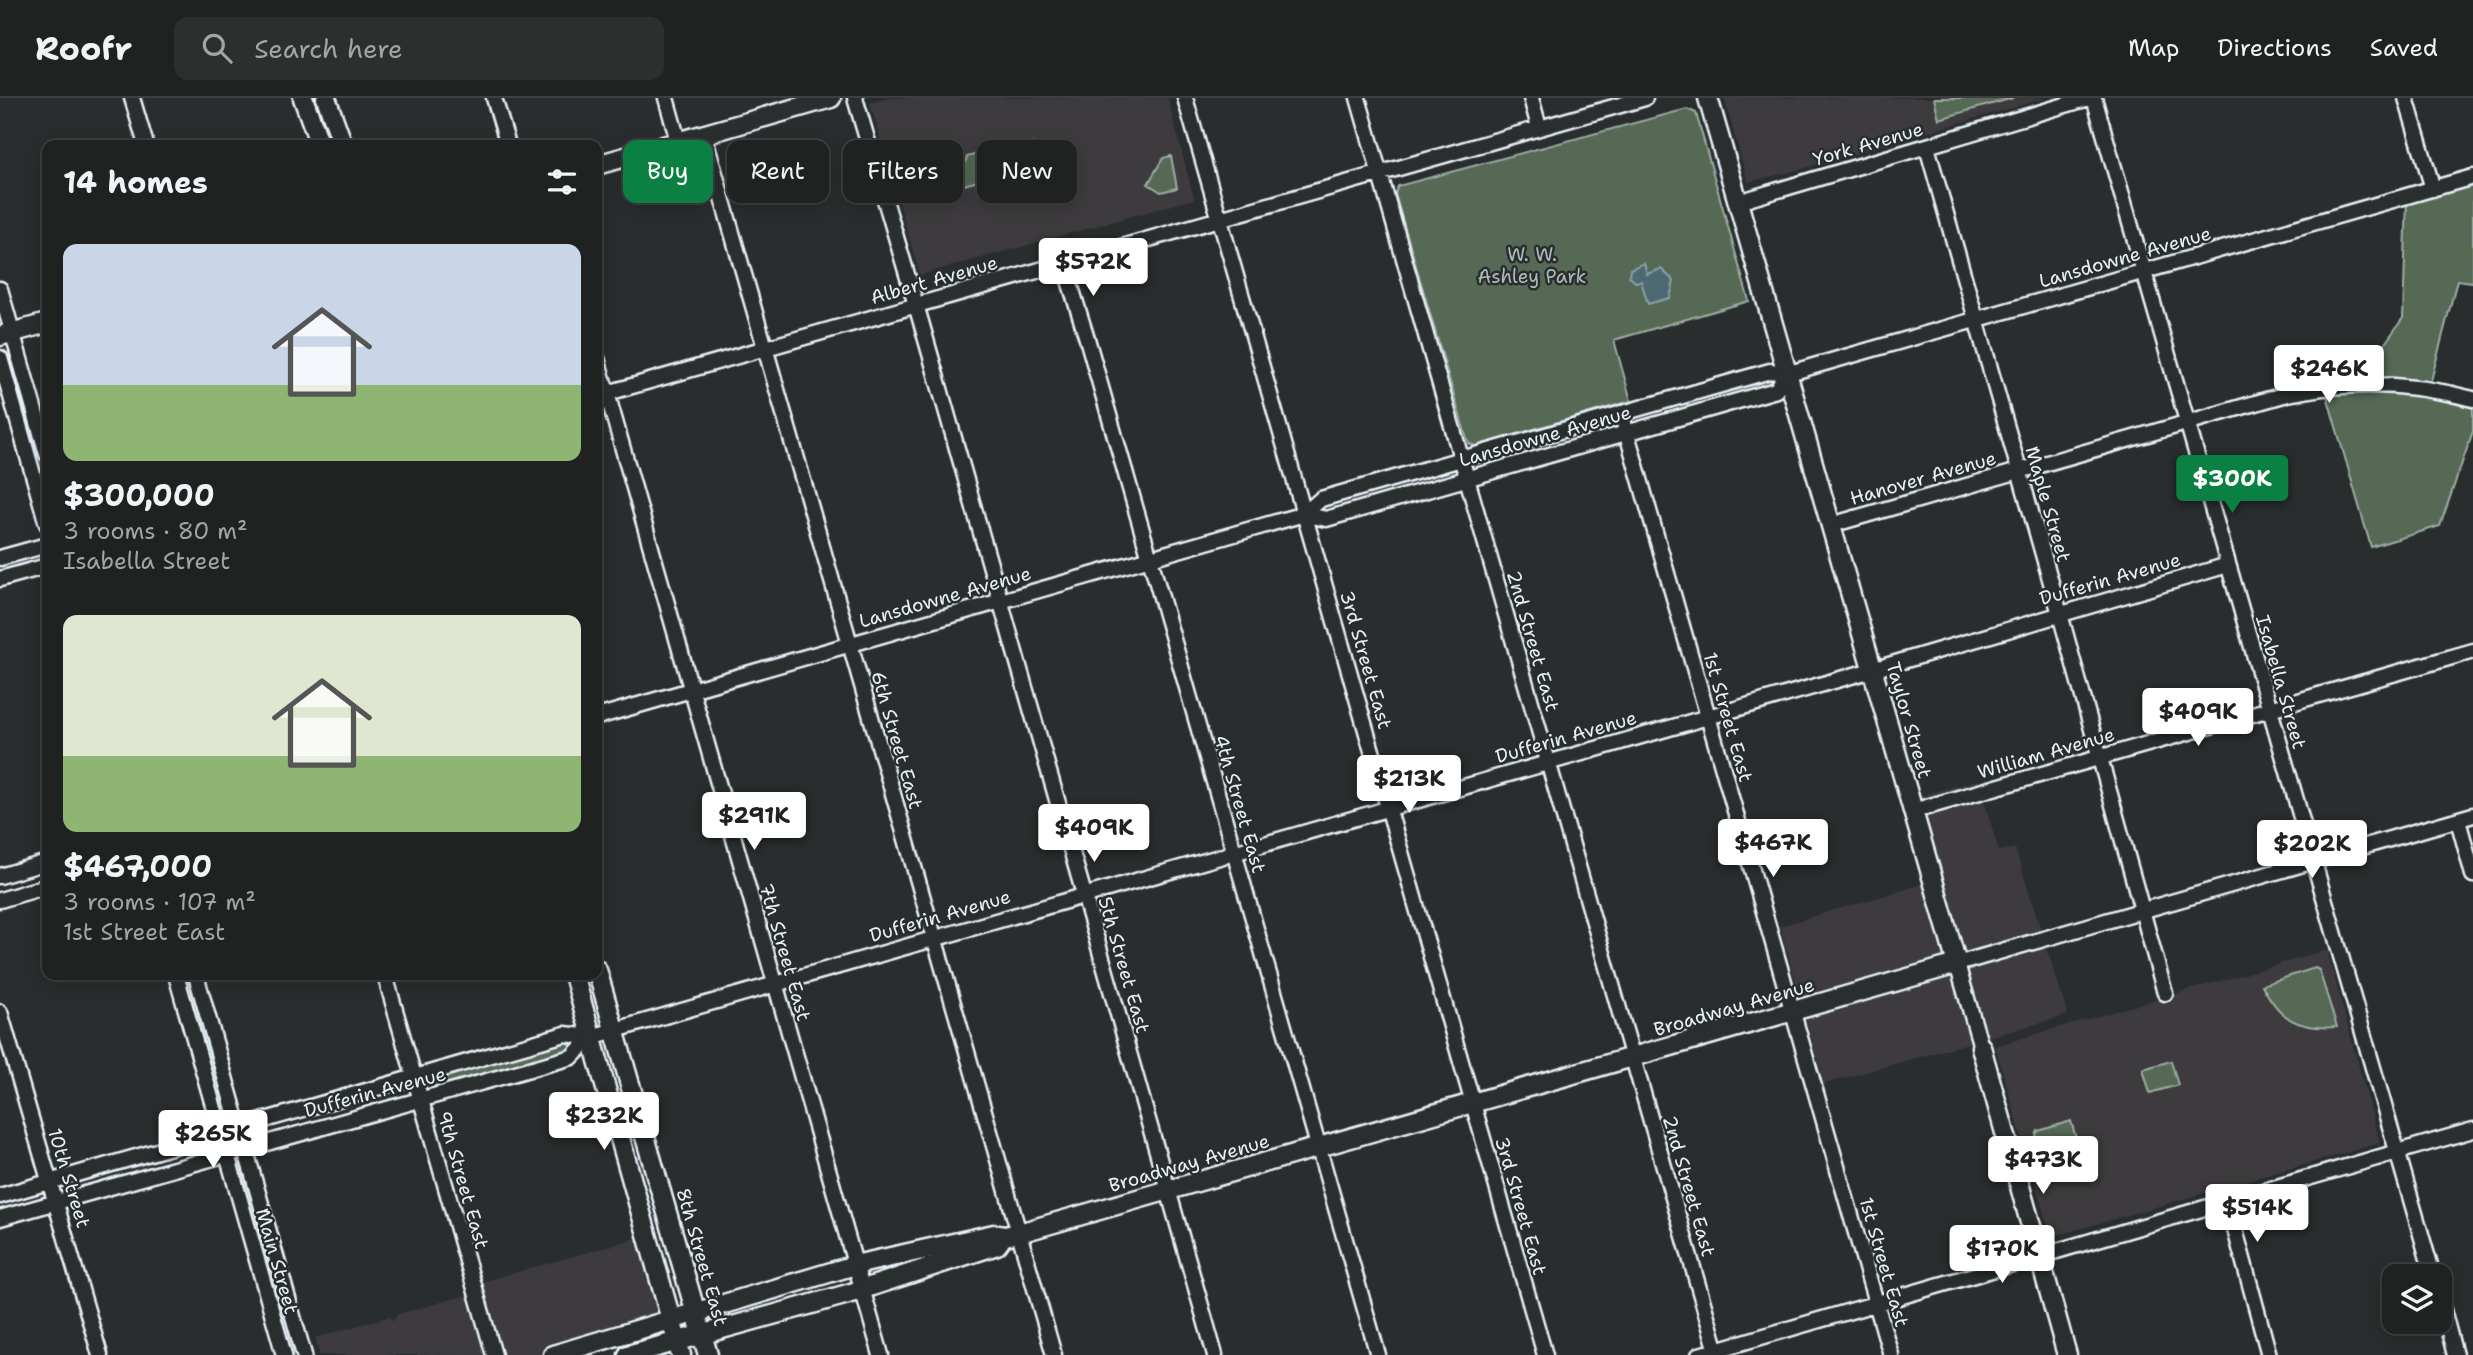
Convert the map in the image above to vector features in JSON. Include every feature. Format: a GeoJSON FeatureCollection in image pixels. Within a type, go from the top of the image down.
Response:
{"type":"FeatureCollection","features":[{"type":"Feature","properties":{"kind":"main road"},"geometry":{"type":"LineString","coordinates":[[303,98],[318,140]]}},
{"type":"Feature","properties":{"kind":"main road"},"geometry":{"type":"LineString","coordinates":[[326,98],[340,140]]}},
{"type":"Feature","properties":{"kind":"main road"},"geometry":{"type":"LineString","coordinates":[[682,140],[831,98]]}},
{"type":"Feature","properties":{"kind":"main road","name":"Taylor Street"},"geometry":{"type":"LineString","coordinates":[[1708,98],[1957,964]]}},
{"type":"Feature","properties":{"kind":"main road"},"geometry":{"type":"LineString","coordinates":[[602,164],[623,157]]}},
{"type":"Feature","properties":{"kind":"main road"},"geometry":{"type":"LineString","coordinates":[[6,334],[42,324]]}},
{"type":"Feature","properties":{"kind":"main road","name":"Broadway Avenue"},"geometry":{"type":"LineString","coordinates":[[628,1355],[679,1348],[702,1335],[863,1289],[997,1245],[1012,1235],[1957,964]]}},
{"type":"Feature","properties":{"kind":"main road"},"geometry":{"type":"LineString","coordinates":[[575,980],[679,1348]]}},
{"type":"Feature","properties":{"kind":"main road","name":"8th Street East"},"geometry":{"type":"LineString","coordinates":[[600,980],[708,1355]]}},
{"type":"Feature","properties":{"kind":"main road","name":"Taylor Street"},"geometry":{"type":"LineString","coordinates":[[1981,1047],[2067,1355]]}},
{"type":"Feature","properties":{"kind":"main road","name":"Broadway Avenue"},"geometry":{"type":"LineString","coordinates":[[553,1355],[855,1265],[994,1234],[1012,1235]]}},
{"type":"Feature","properties":{"kind":"street"},"geometry":{"type":"LineString","coordinates":[[132,98],[145,140]]}},
{"type":"Feature","properties":{"kind":"street"},"geometry":{"type":"LineString","coordinates":[[494,98],[507,140]]}},
{"type":"Feature","properties":{"kind":"street"},"geometry":{"type":"LineString","coordinates":[[666,98],[678,140]]}},
{"type":"Feature","properties":{"kind":"street","name":"5th Street East"},"geometry":{"type":"LineString","coordinates":[[855,98],[1215,1355]]}},
{"type":"Feature","properties":{"kind":"street","name":"3rd Street East"},"geometry":{"type":"LineString","coordinates":[[1185,98],[1545,1355]]}},
{"type":"Feature","properties":{"kind":"street","name":"2nd Street East"},"geometry":{"type":"LineString","coordinates":[[1358,98],[1717,1352]]}},
{"type":"Feature","properties":{"kind":"street"},"geometry":{"type":"LineString","coordinates":[[1531,98],[1539,127]]}},
{"type":"Feature","properties":{"kind":"street","name":"Albert Avenue"},"geometry":{"type":"LineString","coordinates":[[602,395],[1645,98]]}},
{"type":"Feature","properties":{"kind":"street","name":"York Avenue"},"geometry":{"type":"LineString","coordinates":[[1738,202],[2092,98]]}},
{"type":"Feature","properties":{"kind":"street","name":"Isabella Street"},"geometry":{"type":"LineString","coordinates":[[2092,98],[2430,1264]]}},
{"type":"Feature","properties":{"kind":"street"},"geometry":{"type":"LineString","coordinates":[[2406,98],[2433,189]]}},
{"type":"Feature","properties":{"kind":"street","name":"6th Street East"},"geometry":{"type":"LineString","coordinates":[[704,135],[934,938],[1012,1235],[1054,1355]]}},
{"type":"Feature","properties":{"kind":"street","name":"Maple Street"},"geometry":{"type":"LineString","coordinates":[[1927,147],[2165,993]]}},
{"type":"Feature","properties":{"kind":"street","name":"Lansdowne Avenue"},"geometry":{"type":"LineString","coordinates":[[602,715],[1304,514],[1321,499],[1462,458],[1770,371],[1787,373],[2473,177]]}},
{"type":"Feature","properties":{"kind":"street","name":"4th Street East"},"geometry":{"type":"LineString","coordinates":[[1064,264],[1378,1355]]}},
{"type":"Feature","properties":{"kind":"street"},"geometry":{"type":"LineString","coordinates":[[0,289],[6,334],[42,439]]}},
{"type":"Feature","properties":{"kind":"street"},"geometry":{"type":"LineString","coordinates":[[0,358],[42,506]]}},
{"type":"Feature","properties":{"kind":"street","name":"Lansdowne Avenue"},"geometry":{"type":"LineString","coordinates":[[1304,514],[1326,519],[1776,390],[1787,373]]}},
{"type":"Feature","properties":{"kind":"street","name":"Hanover Avenue"},"geometry":{"type":"LineString","coordinates":[[1831,525],[2287,394],[2342,386],[2433,389],[2473,399]]}},
{"type":"Feature","properties":{"kind":"street","name":"7th Street East"},"geometry":{"type":"LineString","coordinates":[[602,395],[690,690],[881,1355]]}},
{"type":"Feature","properties":{"kind":"street","name":"1st Street East"},"geometry":{"type":"LineString","coordinates":[[1621,413],[1891,1355]]}},
{"type":"Feature","properties":{"kind":"street"},"geometry":{"type":"LineString","coordinates":[[0,558],[42,546]]}},
{"type":"Feature","properties":{"kind":"street","name":"Dufferin Avenue"},"geometry":{"type":"LineString","coordinates":[[0,1196],[565,1034],[591,1037],[1872,670],[2228,565]]}},
{"type":"Feature","properties":{"kind":"street"},"geometry":{"type":"LineString","coordinates":[[0,579],[42,567]]}},
{"type":"Feature","properties":{"kind":"street","name":"William Avenue"},"geometry":{"type":"LineString","coordinates":[[1913,811],[2473,651]]}},
{"type":"Feature","properties":{"kind":"street","name":"Broadway Avenue"},"geometry":{"type":"LineString","coordinates":[[1957,964],[2473,815]]}},
{"type":"Feature","properties":{"kind":"street"},"geometry":{"type":"LineString","coordinates":[[2458,820],[2473,875]]}},
{"type":"Feature","properties":{"kind":"street"},"geometry":{"type":"LineString","coordinates":[[0,876],[42,863]]}},
{"type":"Feature","properties":{"kind":"street"},"geometry":{"type":"LineString","coordinates":[[0,900],[42,887]]}},
{"type":"Feature","properties":{"kind":"street","name":"Taylor Street"},"geometry":{"type":"LineString","coordinates":[[1957,964],[1981,1047]]}},
{"type":"Feature","properties":{"kind":"street","name":"Main Street"},"geometry":{"type":"LineString","coordinates":[[177,980],[284,1355]]}},
{"type":"Feature","properties":{"kind":"street","name":"Main Street"},"geometry":{"type":"LineString","coordinates":[[197,980],[304,1355]]}},
{"type":"Feature","properties":{"kind":"street","name":"9th Street East"},"geometry":{"type":"LineString","coordinates":[[386,980],[494,1355]]}},
{"type":"Feature","properties":{"kind":"street","name":"10th Street"},"geometry":{"type":"LineString","coordinates":[[0,1012],[100,1355]]}},
{"type":"Feature","properties":{"kind":"street","name":"Dufferin Avenue"},"geometry":{"type":"LineString","coordinates":[[0,1219],[572,1057],[591,1037]]}},
{"type":"Feature","properties":{"kind":"street"},"geometry":{"type":"LineString","coordinates":[[1699,1355],[1717,1352],[2227,1200],[2473,1130]]}},
{"type":"Feature","properties":{"kind":"street"},"geometry":{"type":"LineString","coordinates":[[2227,1200],[2269,1355]]}},
{"type":"Feature","properties":{"kind":"street"},"geometry":{"type":"LineString","coordinates":[[2449,1334],[2455,1355]]}},
{"type":"Feature","properties":{"kind":"shaded area"},"geometry":{"type":"Polygon","coordinates":[[[888,98],[1168,98],[1194,199],[920,275],[899,203],[963,203],[963,140],[881,140],[870,103],[888,98]]]}},
{"type":"Feature","properties":{"kind":"shaded area"},"geometry":{"type":"Polygon","coordinates":[[[1724,98],[2045,98],[1799,170],[1748,182],[1724,98]]]}},
{"type":"Feature","properties":{"kind":"shaded area"},"geometry":{"type":"Polygon","coordinates":[[[1978,780],[1999,851],[2015,848],[2068,1015],[1824,1084],[1780,926],[1927,883],[1903,801],[1978,780]]]}},
{"type":"Feature","properties":{"kind":"shaded area"},"geometry":{"type":"Polygon","coordinates":[[[2327,950],[2380,1143],[2051,1237],[1995,1046],[2327,950]]]}},
{"type":"Feature","properties":{"kind":"shaded area"},"geometry":{"type":"Polygon","coordinates":[[[648,1235],[671,1320],[552,1355],[494,1355],[474,1284],[648,1235]]]}},
{"type":"Feature","properties":{"kind":"shaded area"},"geometry":{"type":"Polygon","coordinates":[[[467,1295],[485,1355],[320,1355],[315,1338],[390,1316],[392,1320],[396,1318],[395,1315],[467,1295]]]}},
{"type":"Feature","properties":{"kind":"green space"},"geometry":{"type":"Polygon","coordinates":[[[1934,98],[2013,98],[1939,119],[1934,98]]]}},
{"type":"Feature","properties":{"kind":"green space","name":"W. W. Ashley Park"},"geometry":{"type":"Polygon","coordinates":[[[1687,109],[1696,113],[1749,301],[1614,340],[1631,401],[1475,446],[1468,443],[1395,194],[1398,186],[1687,109]]]}},
{"type":"Feature","properties":{"kind":"green space"},"geometry":{"type":"Polygon","coordinates":[[[977,154],[977,181],[963,185],[963,163],[967,157],[977,154]]]}},
{"type":"Feature","properties":{"kind":"green space"},"geometry":{"type":"Polygon","coordinates":[[[1171,156],[1177,188],[1161,192],[1148,184],[1163,158],[1171,156]]]}},
{"type":"Feature","properties":{"kind":"green space"},"geometry":{"type":"Polygon","coordinates":[[[2473,180],[2473,282],[2457,280],[2427,396],[2473,408],[2473,431],[2440,526],[2371,547],[2325,389],[2359,380],[2403,318],[2407,199],[2473,180]]]}},
{"type":"Feature","properties":{"kind":"green space"},"geometry":{"type":"Polygon","coordinates":[[[16,350],[42,452],[42,488],[4,354],[16,350]]]}},
{"type":"Feature","properties":{"kind":"green space"},"geometry":{"type":"Polygon","coordinates":[[[2315,968],[2319,970],[2337,1027],[2311,1026],[2291,1020],[2276,1006],[2262,985],[2315,968]]]}},
{"type":"Feature","properties":{"kind":"green space"},"geometry":{"type":"Polygon","coordinates":[[[182,980],[193,980],[229,1115],[222,1116],[182,980]]]}},
{"type":"Feature","properties":{"kind":"green space"},"geometry":{"type":"Polygon","coordinates":[[[562,1039],[571,1041],[573,1045],[569,1050],[434,1087],[432,1079],[562,1039]]]}},
{"type":"Feature","properties":{"kind":"green space"},"geometry":{"type":"Polygon","coordinates":[[[2171,1061],[2178,1085],[2150,1093],[2143,1069],[2171,1061]]]}},
{"type":"Feature","properties":{"kind":"green space"},"geometry":{"type":"Polygon","coordinates":[[[2071,1121],[2077,1142],[2041,1152],[2036,1135],[2038,1131],[2071,1121]]]}},
{"type":"Feature","properties":{"kind":"green space"},"geometry":{"type":"Polygon","coordinates":[[[242,1162],[291,1332],[273,1287],[238,1164],[242,1162]]]}},
{"type":"Feature","properties":{"kind":"water"},"geometry":{"type":"Polygon","coordinates":[[[1644,263],[1647,274],[1661,269],[1674,281],[1670,298],[1648,304],[1641,281],[1635,282],[1629,276],[1630,269],[1644,263]]]}}]}
